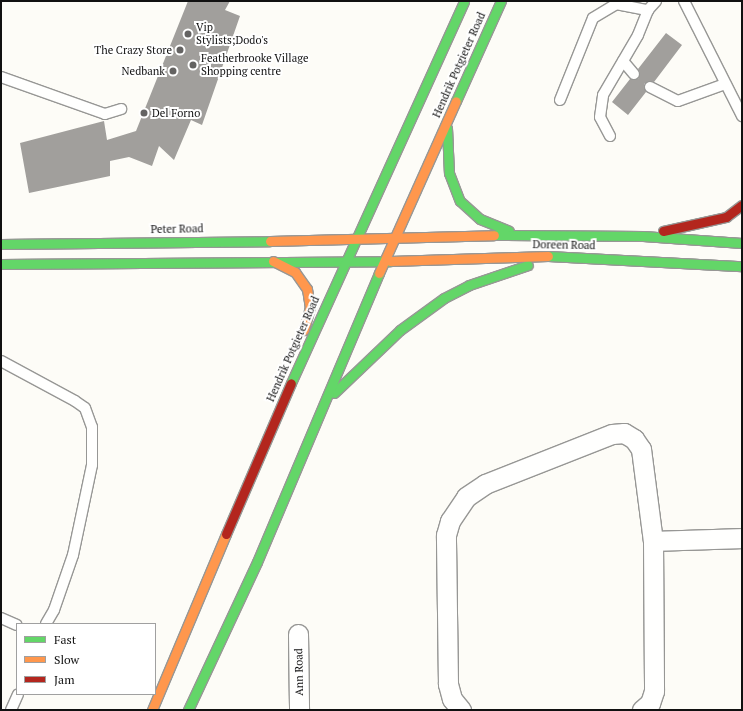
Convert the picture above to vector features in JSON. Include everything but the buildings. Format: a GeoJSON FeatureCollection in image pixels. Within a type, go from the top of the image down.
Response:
{"type":"FeatureCollection","features":[{"type":"Feature","properties":{"kind":"main road","name":"Hendrik Potgieter Road"},"geometry":{"type":"LineString","coordinates":[[152,710],[275,418],[346,261],[354,239],[464,1]]}},
{"type":"Feature","properties":{"kind":"main road","name":"Hendrik Potgieter Road"},"geometry":{"type":"LineString","coordinates":[[188,710],[257,562],[385,260],[501,1]]}},
{"type":"Feature","properties":{"kind":"main road"},"geometry":{"type":"LineString","coordinates":[[447,121],[449,173],[460,201],[480,219],[517,234]]}},
{"type":"Feature","properties":{"kind":"main road"},"geometry":{"type":"LineString","coordinates":[[643,236],[726,217],[742,205]]}},
{"type":"Feature","properties":{"kind":"main road","name":"Doreen Road"},"geometry":{"type":"LineString","coordinates":[[354,239],[395,239],[517,234],[643,236],[742,243]]}},
{"type":"Feature","properties":{"kind":"main road","name":"Peter Road"},"geometry":{"type":"LineString","coordinates":[[1,244],[354,239]]}},
{"type":"Feature","properties":{"kind":"main road","name":"Doreen Road"},"geometry":{"type":"LineString","coordinates":[[346,261],[562,256],[742,266]]}},
{"type":"Feature","properties":{"kind":"main road"},"geometry":{"type":"LineString","coordinates":[[326,400],[400,330],[444,298],[504,272],[562,256]]}},
{"type":"Feature","properties":{"kind":"main road"},"geometry":{"type":"LineString","coordinates":[[271,261],[287,266],[298,275],[307,289],[310,307],[275,418]]}},
{"type":"Feature","properties":{"kind":"main road"},"geometry":{"type":"LineString","coordinates":[[1,264],[346,261]]}},
{"type":"Feature","properties":{"kind":"street"},"geometry":{"type":"LineString","coordinates":[[461,710],[452,699],[448,684],[446,535],[450,521],[474,489],[612,434],[624,433],[634,439],[641,449],[652,541],[654,691],[650,703],[642,710]]}},
{"type":"Feature","properties":{"kind":"street"},"geometry":{"type":"LineString","coordinates":[[652,541],[742,538]]}},
{"type":"Feature","properties":{"kind":"street","name":"Ann Road"},"geometry":{"type":"LineString","coordinates":[[298,634],[299,710]]}},
{"type":"Feature","properties":{"kind":"lane"},"geometry":{"type":"LineString","coordinates":[[610,136],[600,117],[600,106],[603,95],[638,35],[648,10],[656,1]]}},
{"type":"Feature","properties":{"kind":"lane"},"geometry":{"type":"LineString","coordinates":[[684,1],[742,116]]}},
{"type":"Feature","properties":{"kind":"lane"},"geometry":{"type":"LineString","coordinates":[[560,100],[593,18],[616,4],[648,10]]}},
{"type":"Feature","properties":{"kind":"lane"},"geometry":{"type":"LineString","coordinates":[[623,61],[634,74]]}},
{"type":"Feature","properties":{"kind":"lane"},"geometry":{"type":"LineString","coordinates":[[1,77],[105,114],[120,110]]}},
{"type":"Feature","properties":{"kind":"lane"},"geometry":{"type":"LineString","coordinates":[[650,87],[678,101],[725,84]]}},
{"type":"Feature","properties":{"kind":"lane"},"geometry":{"type":"LineString","coordinates":[[1,361],[75,401],[85,408],[92,427],[92,465],[73,555],[54,610],[47,623]]}},
{"type":"Feature","properties":{"kind":"lane"},"geometry":{"type":"LineString","coordinates":[[1,618],[16,625]]}},
{"type":"Feature","properties":{"kind":"lane"},"geometry":{"type":"LineString","coordinates":[[11,710],[18,695]]}},
{"type":"Feature","properties":{"kind":"traffic: fast"},"geometry":{"type":"LineString","coordinates":[[291,383],[464,1]]}},
{"type":"Feature","properties":{"kind":"traffic: fast"},"geometry":{"type":"LineString","coordinates":[[456,101],[501,1]]}},
{"type":"Feature","properties":{"kind":"traffic: fast"},"geometry":{"type":"LineString","coordinates":[[447,128],[449,173],[460,201],[480,219],[509,231]]}},
{"type":"Feature","properties":{"kind":"traffic: fast"},"geometry":{"type":"LineString","coordinates":[[494,235],[643,236],[742,243]]}},
{"type":"Feature","properties":{"kind":"traffic: fast"},"geometry":{"type":"LineString","coordinates":[[1,244],[270,241]]}},
{"type":"Feature","properties":{"kind":"traffic: fast"},"geometry":{"type":"LineString","coordinates":[[548,256],[742,266]]}},
{"type":"Feature","properties":{"kind":"traffic: fast"},"geometry":{"type":"LineString","coordinates":[[1,264],[390,261]]}},
{"type":"Feature","properties":{"kind":"traffic: fast"},"geometry":{"type":"LineString","coordinates":[[334,393],[400,330],[444,298],[469,285],[528,265]]}},
{"type":"Feature","properties":{"kind":"traffic: fast"},"geometry":{"type":"LineString","coordinates":[[188,710],[257,562],[379,273]]}},
{"type":"Feature","properties":{"kind":"traffic: slow"},"geometry":{"type":"LineString","coordinates":[[379,273],[456,101]]}},
{"type":"Feature","properties":{"kind":"traffic: slow"},"geometry":{"type":"LineString","coordinates":[[270,241],[494,235]]}},
{"type":"Feature","properties":{"kind":"traffic: slow"},"geometry":{"type":"LineString","coordinates":[[390,261],[548,256]]}},
{"type":"Feature","properties":{"kind":"traffic: slow"},"geometry":{"type":"LineString","coordinates":[[273,261],[295,272],[307,289],[310,307],[304,330]]}},
{"type":"Feature","properties":{"kind":"traffic: slow"},"geometry":{"type":"LineString","coordinates":[[152,710],[226,534]]}},
{"type":"Feature","properties":{"kind":"traffic: jam"},"geometry":{"type":"LineString","coordinates":[[663,231],[726,217],[742,205]]}},
{"type":"Feature","properties":{"kind":"traffic: jam"},"geometry":{"type":"LineString","coordinates":[[226,534],[291,383]]}},
{"type":"Feature","properties":{"kind":"place","name":"Vip Stylists;Dodo's"},"geometry":{"type":"Point","coordinates":[188,34]}},
{"type":"Feature","properties":{"kind":"place","name":"The Crazy Store"},"geometry":{"type":"Point","coordinates":[180,50]}},
{"type":"Feature","properties":{"kind":"place","name":"Featherbrooke Village Shopping centre"},"geometry":{"type":"Point","coordinates":[193,65]}},
{"type":"Feature","properties":{"kind":"place","name":"Nedbank"},"geometry":{"type":"Point","coordinates":[173,71]}},
{"type":"Feature","properties":{"kind":"place","name":"Del Forno"},"geometry":{"type":"Point","coordinates":[144,113]}}]}
